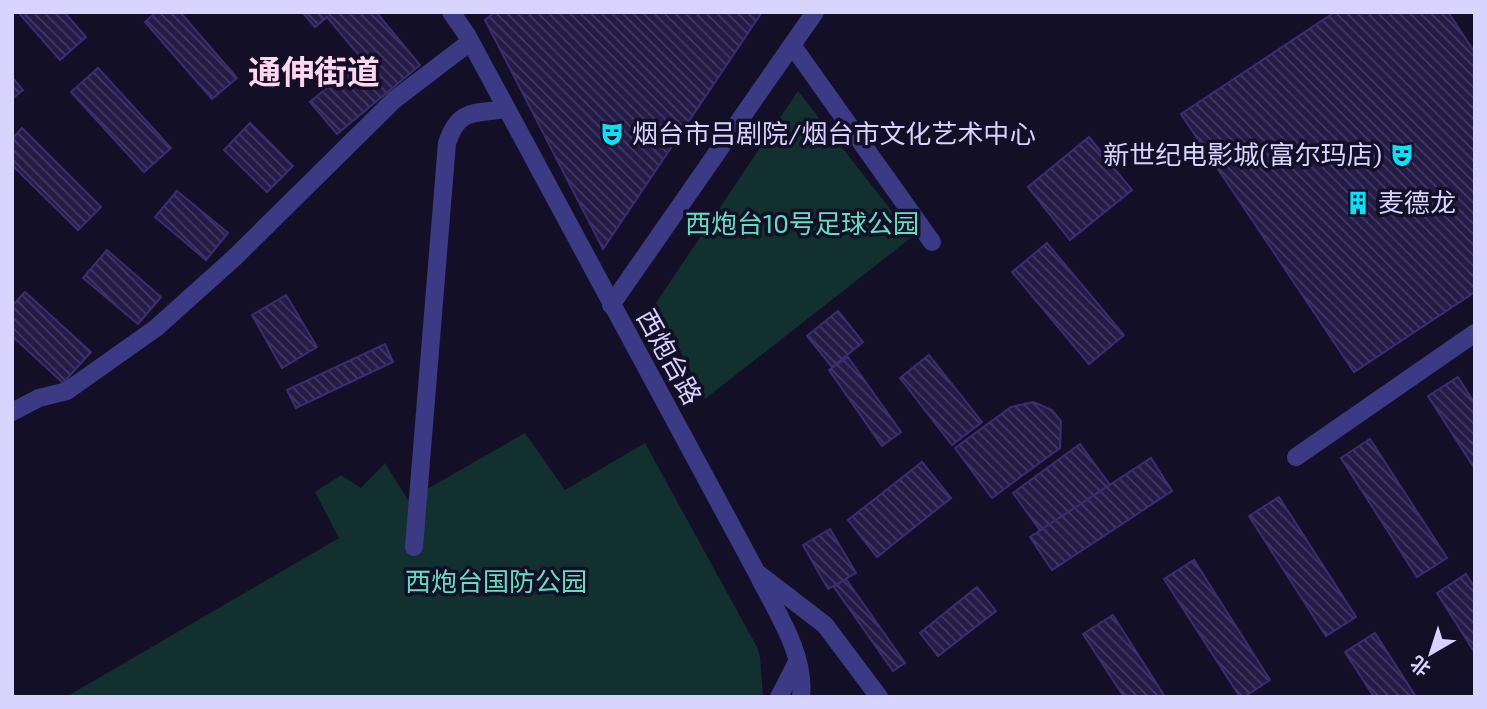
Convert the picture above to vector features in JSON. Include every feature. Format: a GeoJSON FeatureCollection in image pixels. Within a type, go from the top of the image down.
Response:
{"type":"FeatureCollection","features":[{"type":"Feature","properties":{"kind":"street","name":"西炮台路"},"geometry":{"type":"LineString","coordinates":[[451,12],[470,41],[757,573],[825,625],[879,697]]}},
{"type":"Feature","properties":{"kind":"street"},"geometry":{"type":"LineString","coordinates":[[611,305],[815,12]]}},
{"type":"Feature","properties":{"kind":"street"},"geometry":{"type":"LineString","coordinates":[[12,412],[39,398],[67,391],[156,328],[234,258],[394,100],[470,41]]}},
{"type":"Feature","properties":{"kind":"street"},"geometry":{"type":"LineString","coordinates":[[792,45],[932,242]]}},
{"type":"Feature","properties":{"kind":"street"},"geometry":{"type":"LineString","coordinates":[[414,547],[447,143],[453,124],[463,116],[506,109]]}},
{"type":"Feature","properties":{"kind":"street"},"geometry":{"type":"LineString","coordinates":[[1296,457],[1475,333]]}},
{"type":"Feature","properties":{"kind":"street"},"geometry":{"type":"LineString","coordinates":[[757,573],[793,645],[802,685],[801,697]]}},
{"type":"Feature","properties":{"kind":"street"},"geometry":{"type":"LineString","coordinates":[[779,697],[797,662]]}},
{"type":"Feature","properties":{"kind":"green space","name":"西炮台10号足球公园"},"geometry":{"type":"Polygon","coordinates":[[[798,91],[912,237],[705,399],[656,303],[798,91]]]}},
{"type":"Feature","properties":{"kind":"green space","name":"西炮台国防公园"},"geometry":{"type":"Polygon","coordinates":[[[525,433],[565,490],[645,443],[757,647],[763,697],[66,697],[339,538],[315,492],[341,475],[361,488],[385,463],[408,500],[525,433]]]}},
{"type":"Feature","properties":{"kind":"building"},"geometry":{"type":"Polygon","coordinates":[[[18,12],[64,12],[86,37],[60,60],[18,12]]]}},
{"type":"Feature","properties":{"kind":"building"},"geometry":{"type":"Polygon","coordinates":[[[156,12],[180,12],[237,78],[212,99],[145,22],[156,12]]]}},
{"type":"Feature","properties":{"kind":"building"},"geometry":{"type":"Polygon","coordinates":[[[376,12],[420,65],[337,134],[310,102],[362,59],[327,17],[315,27],[303,13],[376,12]]]}},
{"type":"Feature","properties":{"kind":"building","name":"烟台市吕剧院/烟台市文化艺术中心"},"geometry":{"type":"Polygon","coordinates":[[[495,12],[762,12],[603,249],[485,20],[495,12]]]}},
{"type":"Feature","properties":{"kind":"building","name":"麦德龙"},"geometry":{"type":"Polygon","coordinates":[[[1335,12],[1448,12],[1475,53],[1475,292],[1354,372],[1181,114],[1335,12]]]}},
{"type":"Feature","properties":{"kind":"building"},"geometry":{"type":"Polygon","coordinates":[[[98,68],[171,148],[144,172],[71,92],[98,68]]]}},
{"type":"Feature","properties":{"kind":"building"},"geometry":{"type":"Polygon","coordinates":[[[12,77],[23,90],[12,99],[12,77]]]}},
{"type":"Feature","properties":{"kind":"building"},"geometry":{"type":"Polygon","coordinates":[[[250,123],[293,166],[267,192],[224,150],[250,123]]]}},
{"type":"Feature","properties":{"kind":"building"},"geometry":{"type":"Polygon","coordinates":[[[22,128],[101,207],[78,230],[12,165],[12,139],[22,128]]]}},
{"type":"Feature","properties":{"kind":"building"},"geometry":{"type":"Polygon","coordinates":[[[1089,137],[1132,190],[1070,240],[1028,187],[1089,137]]]}},
{"type":"Feature","properties":{"kind":"building"},"geometry":{"type":"Polygon","coordinates":[[[177,191],[228,233],[206,260],[155,217],[177,191]]]}},
{"type":"Feature","properties":{"kind":"building"},"geometry":{"type":"Polygon","coordinates":[[[1047,243],[1124,335],[1089,364],[1012,272],[1047,243]]]}},
{"type":"Feature","properties":{"kind":"building"},"geometry":{"type":"Polygon","coordinates":[[[107,250],[161,297],[138,324],[83,278],[107,250]]]}},
{"type":"Feature","properties":{"kind":"building"},"geometry":{"type":"Polygon","coordinates":[[[25,292],[91,352],[63,383],[12,336],[12,306],[25,292]]]}},
{"type":"Feature","properties":{"kind":"building"},"geometry":{"type":"Polygon","coordinates":[[[286,295],[317,347],[282,368],[252,315],[286,295]]]}},
{"type":"Feature","properties":{"kind":"building"},"geometry":{"type":"Polygon","coordinates":[[[838,311],[863,342],[832,367],[807,336],[838,311]]]}},
{"type":"Feature","properties":{"kind":"building"},"geometry":{"type":"Polygon","coordinates":[[[385,344],[393,362],[296,408],[287,390],[385,344]]]}},
{"type":"Feature","properties":{"kind":"building"},"geometry":{"type":"Polygon","coordinates":[[[929,355],[982,422],[952,445],[900,378],[929,355]]]}},
{"type":"Feature","properties":{"kind":"building"},"geometry":{"type":"Polygon","coordinates":[[[848,357],[901,432],[882,446],[829,370],[848,357]]]}},
{"type":"Feature","properties":{"kind":"building"},"geometry":{"type":"Polygon","coordinates":[[[1458,377],[1475,404],[1475,469],[1428,396],[1458,377]]]}},
{"type":"Feature","properties":{"kind":"building"},"geometry":{"type":"Polygon","coordinates":[[[1033,402],[1052,410],[1061,421],[1060,448],[992,498],[955,448],[1011,407],[1033,402]]]}},
{"type":"Feature","properties":{"kind":"building"},"geometry":{"type":"Polygon","coordinates":[[[1370,439],[1447,558],[1417,577],[1341,458],[1370,439]]]}},
{"type":"Feature","properties":{"kind":"building"},"geometry":{"type":"Polygon","coordinates":[[[1080,444],[1110,485],[1042,533],[1013,493],[1080,444]]]}},
{"type":"Feature","properties":{"kind":"building"},"geometry":{"type":"Polygon","coordinates":[[[1151,458],[1172,491],[1052,570],[1030,537],[1151,458]]]}},
{"type":"Feature","properties":{"kind":"building"},"geometry":{"type":"Polygon","coordinates":[[[922,462],[951,498],[877,557],[848,520],[922,462]]]}},
{"type":"Feature","properties":{"kind":"building"},"geometry":{"type":"Polygon","coordinates":[[[1279,497],[1356,617],[1326,636],[1249,516],[1279,497]]]}},
{"type":"Feature","properties":{"kind":"building"},"geometry":{"type":"Polygon","coordinates":[[[830,529],[856,573],[828,589],[803,545],[830,529]]]}},
{"type":"Feature","properties":{"kind":"building"},"geometry":{"type":"Polygon","coordinates":[[[1194,560],[1270,680],[1244,697],[1240,697],[1164,579],[1194,560]]]}},
{"type":"Feature","properties":{"kind":"building"},"geometry":{"type":"Polygon","coordinates":[[[1466,574],[1475,588],[1475,653],[1437,593],[1466,574]]]}},
{"type":"Feature","properties":{"kind":"building"},"geometry":{"type":"Polygon","coordinates":[[[846,579],[905,663],[893,671],[834,587],[846,579]]]}},
{"type":"Feature","properties":{"kind":"building"},"geometry":{"type":"Polygon","coordinates":[[[977,587],[996,611],[938,656],[920,633],[977,587]]]}},
{"type":"Feature","properties":{"kind":"building"},"geometry":{"type":"Polygon","coordinates":[[[1113,615],[1165,697],[1124,697],[1083,634],[1113,615]]]}},
{"type":"Feature","properties":{"kind":"building"},"geometry":{"type":"Polygon","coordinates":[[[1375,633],[1416,697],[1374,697],[1345,652],[1375,633]]]}},
{"type":"Feature","properties":{"kind":"place","name":"烟台市吕剧院/烟台市文化艺术中心"},"geometry":{"type":"Point","coordinates":[612,134]}},
{"type":"Feature","properties":{"kind":"place","name":"新世纪电影城(富尔玛店)"},"geometry":{"type":"Point","coordinates":[1402,155]}},
{"type":"Feature","properties":{"kind":"place","name":"麦德龙"},"geometry":{"type":"Point","coordinates":[1358,203]}},
{"type":"Feature","properties":{"kind":"district","name":"通伸街道"},"geometry":{"type":"Point","coordinates":[314,72]}}]}
